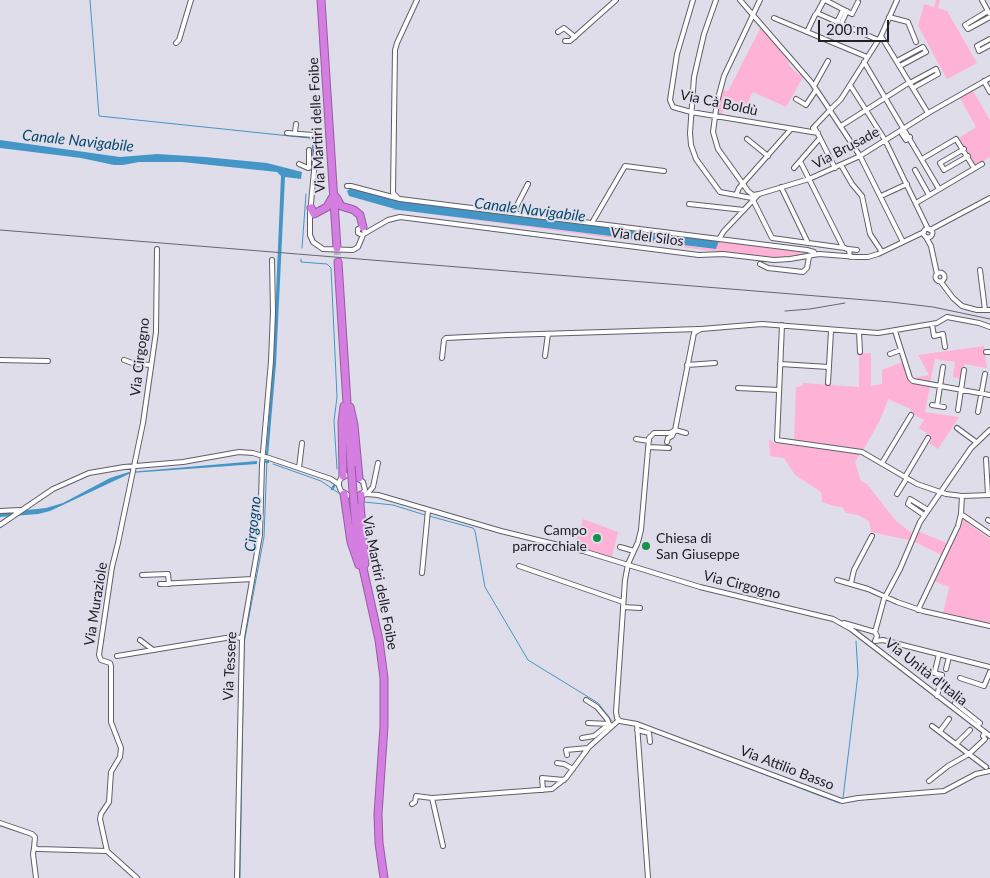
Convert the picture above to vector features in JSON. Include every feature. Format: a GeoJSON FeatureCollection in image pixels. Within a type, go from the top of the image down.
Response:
{"type":"FeatureCollection","features":[{"type":"Feature","properties":{"kind":"highway","name":"Via Martiri delle Foibe"},"geometry":{"type":"LineString","coordinates":[[322,0],[337,248]]}},
{"type":"Feature","properties":{"kind":"highway"},"geometry":{"type":"LineString","coordinates":[[314,209],[328,207],[332,201],[333,185]]}},
{"type":"Feature","properties":{"kind":"highway"},"geometry":{"type":"LineString","coordinates":[[333,185],[338,203],[360,215],[362,229]]}},
{"type":"Feature","properties":{"kind":"highway"},"geometry":{"type":"LineString","coordinates":[[314,209],[330,215],[336,231]]}},
{"type":"Feature","properties":{"kind":"highway"},"geometry":{"type":"LineString","coordinates":[[336,231],[339,215],[351,209]]}},
{"type":"Feature","properties":{"kind":"highway","name":"Via Martiri delle Foibe"},"geometry":{"type":"LineString","coordinates":[[338,262],[357,541],[379,640],[384,678],[384,718],[378,814],[379,843],[384,878]]}},
{"type":"Feature","properties":{"kind":"highway"},"geometry":{"type":"LineString","coordinates":[[342,477],[342,422],[346,396]]}},
{"type":"Feature","properties":{"kind":"highway"},"geometry":{"type":"LineString","coordinates":[[346,396],[354,425],[362,481]]}},
{"type":"Feature","properties":{"kind":"highway"},"geometry":{"type":"LineString","coordinates":[[365,577],[365,554],[360,503],[366,493]]}},
{"type":"Feature","properties":{"kind":"highway"},"geometry":{"type":"LineString","coordinates":[[344,494],[354,552],[365,577]]}},
{"type":"Feature","properties":{"kind":"street"},"geometry":{"type":"LineString","coordinates":[[176,43],[179,40],[191,0]]}},
{"type":"Feature","properties":{"kind":"street"},"geometry":{"type":"LineString","coordinates":[[393,193],[396,46],[417,0]]}},
{"type":"Feature","properties":{"kind":"street"},"geometry":{"type":"LineString","coordinates":[[568,42],[616,0]]}},
{"type":"Feature","properties":{"kind":"street","name":"Via Cà Boldù"},"geometry":{"type":"LineString","coordinates":[[693,0],[679,46],[670,100],[672,106],[691,112],[818,133]]}},
{"type":"Feature","properties":{"kind":"street"},"geometry":{"type":"LineString","coordinates":[[716,0],[704,34],[698,59],[691,112],[690,143],[697,162],[720,192],[751,197],[772,238],[857,250]]}},
{"type":"Feature","properties":{"kind":"street"},"geometry":{"type":"LineString","coordinates":[[740,0],[815,88],[841,126],[860,156],[903,242]]}},
{"type":"Feature","properties":{"kind":"street"},"geometry":{"type":"LineString","coordinates":[[759,194],[753,195],[743,184],[716,145],[713,132],[718,94],[727,67],[760,0]]}},
{"type":"Feature","properties":{"kind":"street"},"geometry":{"type":"LineString","coordinates":[[807,32],[824,0],[853,14],[858,2]]}},
{"type":"Feature","properties":{"kind":"street"},"geometry":{"type":"LineString","coordinates":[[809,132],[830,111],[850,84],[879,38],[897,0]]}},
{"type":"Feature","properties":{"kind":"street"},"geometry":{"type":"LineString","coordinates":[[982,0],[989,13]]}},
{"type":"Feature","properties":{"kind":"street"},"geometry":{"type":"LineString","coordinates":[[839,23],[845,10]]}},
{"type":"Feature","properties":{"kind":"street"},"geometry":{"type":"LineString","coordinates":[[817,13],[879,38],[897,61],[928,113]]}},
{"type":"Feature","properties":{"kind":"street"},"geometry":{"type":"LineString","coordinates":[[989,13],[968,29],[965,25],[989,13]]}},
{"type":"Feature","properties":{"kind":"street"},"geometry":{"type":"LineString","coordinates":[[889,17],[908,22],[916,42]]}},
{"type":"Feature","properties":{"kind":"street"},"geometry":{"type":"LineString","coordinates":[[774,18],[865,59],[939,189]]}},
{"type":"Feature","properties":{"kind":"street"},"geometry":{"type":"LineString","coordinates":[[558,32],[564,28],[575,37]]}},
{"type":"Feature","properties":{"kind":"street"},"geometry":{"type":"LineString","coordinates":[[990,39],[977,46],[980,51],[990,45]]}},
{"type":"Feature","properties":{"kind":"street"},"geometry":{"type":"LineString","coordinates":[[897,61],[923,47],[926,52],[900,66]]}},
{"type":"Feature","properties":{"kind":"street"},"geometry":{"type":"LineString","coordinates":[[796,99],[806,105],[808,104],[828,62]]}},
{"type":"Feature","properties":{"kind":"street"},"geometry":{"type":"LineString","coordinates":[[841,126],[886,97],[936,70],[938,74],[913,88]]}},
{"type":"Feature","properties":{"kind":"street","name":"Via Brusade"},"geometry":{"type":"LineString","coordinates":[[719,240],[721,234],[759,194],[809,180],[860,156],[928,113],[990,78]]}},
{"type":"Feature","properties":{"kind":"street"},"geometry":{"type":"LineString","coordinates":[[984,81],[990,92]]}},
{"type":"Feature","properties":{"kind":"street"},"geometry":{"type":"LineString","coordinates":[[850,84],[885,140],[916,203],[928,233],[938,273],[936,279],[942,281],[953,298],[962,306],[990,310]]}},
{"type":"Feature","properties":{"kind":"street"},"geometry":{"type":"LineString","coordinates":[[798,107],[801,102]]}},
{"type":"Feature","properties":{"kind":"street"},"geometry":{"type":"LineString","coordinates":[[295,133],[296,124]]}},
{"type":"Feature","properties":{"kind":"street"},"geometry":{"type":"LineString","coordinates":[[814,127],[835,168]]}},
{"type":"Feature","properties":{"kind":"street"},"geometry":{"type":"LineString","coordinates":[[736,195],[737,190],[791,129]]}},
{"type":"Feature","properties":{"kind":"street"},"geometry":{"type":"LineString","coordinates":[[287,132],[312,135],[317,139],[314,172],[314,209],[310,222],[311,239],[319,247],[328,250],[353,250],[358,247],[362,229]]}},
{"type":"Feature","properties":{"kind":"street"},"geometry":{"type":"LineString","coordinates":[[902,134],[906,140],[910,137]]}},
{"type":"Feature","properties":{"kind":"street"},"geometry":{"type":"LineString","coordinates":[[794,168],[820,138]]}},
{"type":"Feature","properties":{"kind":"street"},"geometry":{"type":"LineString","coordinates":[[922,159],[956,139],[964,149],[974,168]]}},
{"type":"Feature","properties":{"kind":"street"},"geometry":{"type":"LineString","coordinates":[[747,140],[768,156]]}},
{"type":"Feature","properties":{"kind":"street"},"geometry":{"type":"LineString","coordinates":[[964,149],[940,163],[944,170],[968,156]]}},
{"type":"Feature","properties":{"kind":"street"},"geometry":{"type":"LineString","coordinates":[[309,150],[309,168]]}},
{"type":"Feature","properties":{"kind":"street"},"geometry":{"type":"LineString","coordinates":[[800,161],[843,247]]}},
{"type":"Feature","properties":{"kind":"street"},"geometry":{"type":"LineString","coordinates":[[299,164],[314,172]]}},
{"type":"Feature","properties":{"kind":"street"},"geometry":{"type":"LineString","coordinates":[[916,203],[982,164]]}},
{"type":"Feature","properties":{"kind":"street"},"geometry":{"type":"LineString","coordinates":[[841,165],[852,184],[862,196],[870,234],[882,252]]}},
{"type":"Feature","properties":{"kind":"street"},"geometry":{"type":"LineString","coordinates":[[593,221],[625,166],[664,171]]}},
{"type":"Feature","properties":{"kind":"street"},"geometry":{"type":"LineString","coordinates":[[915,170],[929,195]]}},
{"type":"Feature","properties":{"kind":"street"},"geometry":{"type":"LineString","coordinates":[[513,213],[528,184]]}},
{"type":"Feature","properties":{"kind":"street"},"geometry":{"type":"LineString","coordinates":[[881,196],[907,184]]}},
{"type":"Feature","properties":{"kind":"street"},"geometry":{"type":"LineString","coordinates":[[347,186],[400,199],[808,250],[815,254],[850,257],[867,257],[916,236],[928,233],[945,221],[990,198]]}},
{"type":"Feature","properties":{"kind":"street"},"geometry":{"type":"LineString","coordinates":[[781,187],[808,243]]}},
{"type":"Feature","properties":{"kind":"street"},"geometry":{"type":"LineString","coordinates":[[745,196],[749,192]]}},
{"type":"Feature","properties":{"kind":"street"},"geometry":{"type":"LineString","coordinates":[[388,197],[393,193]]}},
{"type":"Feature","properties":{"kind":"street"},"geometry":{"type":"LineString","coordinates":[[393,193],[400,199]]}},
{"type":"Feature","properties":{"kind":"street"},"geometry":{"type":"LineString","coordinates":[[690,204],[744,210]]}},
{"type":"Feature","properties":{"kind":"street"},"geometry":{"type":"LineString","coordinates":[[310,222],[314,209]]}},
{"type":"Feature","properties":{"kind":"street","name":"Via del Silos"},"geometry":{"type":"LineString","coordinates":[[362,229],[371,229],[388,220],[400,218],[699,254],[723,254],[774,260],[790,260],[815,254]]}},
{"type":"Feature","properties":{"kind":"street"},"geometry":{"type":"LineString","coordinates":[[586,223],[593,221],[612,226]]}},
{"type":"Feature","properties":{"kind":"street","name":"Via Cirgogno"},"geometry":{"type":"LineString","coordinates":[[133,468],[143,423],[158,322],[157,249]]}},
{"type":"Feature","properties":{"kind":"street"},"geometry":{"type":"LineString","coordinates":[[848,249],[850,257]]}},
{"type":"Feature","properties":{"kind":"street"},"geometry":{"type":"LineString","coordinates":[[760,264],[773,269],[803,272],[807,268],[809,256]]}},
{"type":"Feature","properties":{"kind":"street","name":"Via Tessere"},"geometry":{"type":"LineString","coordinates":[[237,878],[242,638],[260,535],[262,456],[272,351],[274,291],[272,260]]}},
{"type":"Feature","properties":{"kind":"street"},"geometry":{"type":"LineString","coordinates":[[773,269],[774,260]]}},
{"type":"Feature","properties":{"kind":"street"},"geometry":{"type":"LineString","coordinates":[[980,270],[985,310]]}},
{"type":"Feature","properties":{"kind":"street"},"geometry":{"type":"LineString","coordinates":[[938,273],[944,274],[942,281]]}},
{"type":"Feature","properties":{"kind":"street"},"geometry":{"type":"LineString","coordinates":[[442,358],[444,340],[446,338],[701,328],[755,324],[878,333],[937,323],[947,317],[990,327]]}},
{"type":"Feature","properties":{"kind":"street"},"geometry":{"type":"LineString","coordinates":[[932,324],[934,336],[943,334],[946,347]]}},
{"type":"Feature","properties":{"kind":"street"},"geometry":{"type":"LineString","coordinates":[[782,325],[777,440],[862,452],[926,488],[962,496],[989,495],[986,459]]}},
{"type":"Feature","properties":{"kind":"street"},"geometry":{"type":"LineString","coordinates":[[667,442],[674,431],[693,335],[696,330],[701,328]]}},
{"type":"Feature","properties":{"kind":"street"},"geometry":{"type":"LineString","coordinates":[[828,383],[831,331]]}},
{"type":"Feature","properties":{"kind":"street"},"geometry":{"type":"LineString","coordinates":[[895,331],[912,380],[990,395]]}},
{"type":"Feature","properties":{"kind":"street"},"geometry":{"type":"LineString","coordinates":[[859,332],[860,352]]}},
{"type":"Feature","properties":{"kind":"street"},"geometry":{"type":"LineString","coordinates":[[545,356],[548,334]]}},
{"type":"Feature","properties":{"kind":"street"},"geometry":{"type":"LineString","coordinates":[[890,354],[901,350]]}},
{"type":"Feature","properties":{"kind":"street"},"geometry":{"type":"LineString","coordinates":[[0,360],[48,361]]}},
{"type":"Feature","properties":{"kind":"street"},"geometry":{"type":"LineString","coordinates":[[124,360],[151,366]]}},
{"type":"Feature","properties":{"kind":"street"},"geometry":{"type":"LineString","coordinates":[[687,366],[715,363]]}},
{"type":"Feature","properties":{"kind":"street"},"geometry":{"type":"LineString","coordinates":[[780,364],[829,367]]}},
{"type":"Feature","properties":{"kind":"street"},"geometry":{"type":"LineString","coordinates":[[937,406],[943,367]]}},
{"type":"Feature","properties":{"kind":"street"},"geometry":{"type":"LineString","coordinates":[[958,410],[964,370]]}},
{"type":"Feature","properties":{"kind":"street"},"geometry":{"type":"LineString","coordinates":[[978,412],[985,374]]}},
{"type":"Feature","properties":{"kind":"street"},"geometry":{"type":"LineString","coordinates":[[738,388],[779,390]]}},
{"type":"Feature","properties":{"kind":"street"},"geometry":{"type":"LineString","coordinates":[[932,405],[944,407]]}},
{"type":"Feature","properties":{"kind":"street"},"geometry":{"type":"LineString","coordinates":[[882,463],[911,415]]}},
{"type":"Feature","properties":{"kind":"street"},"geometry":{"type":"LineString","coordinates":[[957,428],[976,442]]}},
{"type":"Feature","properties":{"kind":"street"},"geometry":{"type":"LineString","coordinates":[[875,637],[885,596],[900,569],[917,526],[976,442],[990,430]]}},
{"type":"Feature","properties":{"kind":"street"},"geometry":{"type":"LineString","coordinates":[[582,738],[594,736],[619,720],[616,712],[623,604],[628,564],[641,530],[650,435],[674,431],[686,433]]}},
{"type":"Feature","properties":{"kind":"street"},"geometry":{"type":"LineString","coordinates":[[897,494],[928,438]]}},
{"type":"Feature","properties":{"kind":"street"},"geometry":{"type":"LineString","coordinates":[[636,439],[649,440]]}},
{"type":"Feature","properties":{"kind":"street"},"geometry":{"type":"LineString","coordinates":[[299,468],[302,443]]}},
{"type":"Feature","properties":{"kind":"street"},"geometry":{"type":"LineString","coordinates":[[648,447],[669,448]]}},
{"type":"Feature","properties":{"kind":"street"},"geometry":{"type":"LineString","coordinates":[[0,525],[53,488],[74,478],[102,470],[183,462],[239,452],[269,458],[331,479],[338,484],[344,494]]}},
{"type":"Feature","properties":{"kind":"street"},"geometry":{"type":"LineString","coordinates":[[366,493],[378,463]]}},
{"type":"Feature","properties":{"kind":"street","name":"Via Muraziole"},"geometry":{"type":"LineString","coordinates":[[107,851],[100,819],[109,802],[112,772],[120,757],[121,748],[111,722],[111,666],[108,662],[102,661],[99,655],[112,567],[133,468]]}},
{"type":"Feature","properties":{"kind":"street"},"geometry":{"type":"LineString","coordinates":[[331,479],[350,475],[362,481],[366,493]]}},
{"type":"Feature","properties":{"kind":"street"},"geometry":{"type":"LineString","coordinates":[[338,484],[342,477]]}},
{"type":"Feature","properties":{"kind":"street"},"geometry":{"type":"LineString","coordinates":[[362,481],[366,493]]}},
{"type":"Feature","properties":{"kind":"street","name":"Via Cirgogno"},"geometry":{"type":"LineString","coordinates":[[344,494],[354,497],[366,493],[378,495],[628,564],[705,588],[839,621],[848,627]]}},
{"type":"Feature","properties":{"kind":"street"},"geometry":{"type":"LineString","coordinates":[[918,610],[936,568],[954,534],[960,514],[962,496]]}},
{"type":"Feature","properties":{"kind":"street"},"geometry":{"type":"LineString","coordinates":[[924,515],[908,504],[910,499],[928,510]]}},
{"type":"Feature","properties":{"kind":"street"},"geometry":{"type":"LineString","coordinates":[[422,573],[428,510]]}},
{"type":"Feature","properties":{"kind":"street"},"geometry":{"type":"LineString","coordinates":[[0,511],[20,511]]}},
{"type":"Feature","properties":{"kind":"street"},"geometry":{"type":"LineString","coordinates":[[960,514],[990,534]]}},
{"type":"Feature","properties":{"kind":"street"},"geometry":{"type":"LineString","coordinates":[[851,583],[854,570],[872,536]]}},
{"type":"Feature","properties":{"kind":"street"},"geometry":{"type":"LineString","coordinates":[[620,548],[634,551]]}},
{"type":"Feature","properties":{"kind":"street"},"geometry":{"type":"LineString","coordinates":[[519,566],[623,604],[640,608]]}},
{"type":"Feature","properties":{"kind":"street"},"geometry":{"type":"LineString","coordinates":[[142,575],[168,574],[169,584]]}},
{"type":"Feature","properties":{"kind":"street"},"geometry":{"type":"LineString","coordinates":[[160,584],[252,579]]}},
{"type":"Feature","properties":{"kind":"street"},"geometry":{"type":"LineString","coordinates":[[837,580],[851,583],[918,610],[990,626]]}},
{"type":"Feature","properties":{"kind":"street"},"geometry":{"type":"LineString","coordinates":[[839,621],[883,640],[990,667]]}},
{"type":"Feature","properties":{"kind":"street","name":"Via Unità d'Italia"},"geometry":{"type":"LineString","coordinates":[[848,627],[875,637],[937,696],[990,736]]}},
{"type":"Feature","properties":{"kind":"street"},"geometry":{"type":"LineString","coordinates":[[116,656],[232,637],[242,638]]}},
{"type":"Feature","properties":{"kind":"street"},"geometry":{"type":"LineString","coordinates":[[140,640],[153,650]]}},
{"type":"Feature","properties":{"kind":"street","name":"Via Unità d'Italia"},"geometry":{"type":"LineString","coordinates":[[937,696],[942,675],[934,672],[939,654]]}},
{"type":"Feature","properties":{"kind":"street"},"geometry":{"type":"LineString","coordinates":[[946,669],[949,656]]}},
{"type":"Feature","properties":{"kind":"street"},"geometry":{"type":"LineString","coordinates":[[960,678],[984,686],[990,672]]}},
{"type":"Feature","properties":{"kind":"street"},"geometry":{"type":"LineString","coordinates":[[586,700],[597,707],[610,725]]}},
{"type":"Feature","properties":{"kind":"street","name":"Via Unità d'Italia"},"geometry":{"type":"LineString","coordinates":[[955,703],[980,723],[977,726]]}},
{"type":"Feature","properties":{"kind":"street"},"geometry":{"type":"LineString","coordinates":[[940,731],[949,719]]}},
{"type":"Feature","properties":{"kind":"street","name":"Via Attilio Basso"},"geometry":{"type":"LineString","coordinates":[[619,720],[637,724],[842,801],[944,791],[976,774],[990,771]]}},
{"type":"Feature","properties":{"kind":"street"},"geometry":{"type":"LineString","coordinates":[[588,723],[610,725]]}},
{"type":"Feature","properties":{"kind":"street"},"geometry":{"type":"LineString","coordinates":[[637,724],[648,878]]}},
{"type":"Feature","properties":{"kind":"street"},"geometry":{"type":"LineString","coordinates":[[412,804],[415,802],[416,796],[432,798],[552,789],[564,780],[589,747],[610,725]]}},
{"type":"Feature","properties":{"kind":"street"},"geometry":{"type":"LineString","coordinates":[[932,726],[986,767]]}},
{"type":"Feature","properties":{"kind":"street"},"geometry":{"type":"LineString","coordinates":[[637,730],[649,734],[650,742]]}},
{"type":"Feature","properties":{"kind":"street"},"geometry":{"type":"LineString","coordinates":[[956,744],[970,730]]}},
{"type":"Feature","properties":{"kind":"street"},"geometry":{"type":"LineString","coordinates":[[929,781],[948,766],[969,754],[986,739],[983,736],[985,732]]}},
{"type":"Feature","properties":{"kind":"street"},"geometry":{"type":"LineString","coordinates":[[567,755],[566,750],[589,747]]}},
{"type":"Feature","properties":{"kind":"street"},"geometry":{"type":"LineString","coordinates":[[557,763],[564,764],[573,769]]}},
{"type":"Feature","properties":{"kind":"street"},"geometry":{"type":"LineString","coordinates":[[543,790],[542,778],[564,780]]}},
{"type":"Feature","properties":{"kind":"street"},"geometry":{"type":"LineString","coordinates":[[432,798],[443,846]]}},
{"type":"Feature","properties":{"kind":"street"},"geometry":{"type":"LineString","coordinates":[[0,823],[32,834],[35,837],[32,854],[36,878]]}},
{"type":"Feature","properties":{"kind":"street"},"geometry":{"type":"LineString","coordinates":[[34,848],[107,851],[137,878]]}},
{"type":"Feature","properties":{"kind":"shaded area"},"geometry":{"type":"Polygon","coordinates":[[[936,0],[940,0],[938,8],[947,11],[977,63],[947,79],[918,26],[924,4],[934,7],[936,0]]]}},
{"type":"Feature","properties":{"kind":"shaded area"},"geometry":{"type":"Polygon","coordinates":[[[761,27],[789,62],[789,65],[803,77],[786,107],[753,92],[746,105],[743,106],[730,99],[721,115],[718,114],[718,105],[723,90],[728,91],[761,27]]]}},
{"type":"Feature","properties":{"kind":"shaded area"},"geometry":{"type":"Polygon","coordinates":[[[973,91],[990,120],[990,157],[975,166],[959,138],[976,127],[960,98],[973,91]]]}},
{"type":"Feature","properties":{"kind":"shaded area"},"geometry":{"type":"Polygon","coordinates":[[[391,209],[715,249],[719,241],[807,253],[789,257],[774,257],[712,251],[391,209]]]}},
{"type":"Feature","properties":{"kind":"shaded area"},"geometry":{"type":"Polygon","coordinates":[[[984,346],[987,368],[964,364],[962,379],[953,377],[955,362],[935,359],[930,383],[914,378],[929,375],[918,355],[984,346]]]}},
{"type":"Feature","properties":{"kind":"shaded area"},"geometry":{"type":"Polygon","coordinates":[[[871,353],[871,386],[882,384],[882,370],[903,362],[911,381],[930,387],[925,412],[959,417],[938,449],[929,443],[931,439],[926,436],[928,434],[919,428],[924,420],[910,413],[911,409],[889,398],[880,420],[864,449],[794,440],[796,387],[802,386],[803,383],[859,387],[859,354],[871,353]]]}},
{"type":"Feature","properties":{"kind":"shaded area"},"geometry":{"type":"Polygon","coordinates":[[[769,439],[774,443],[860,454],[855,462],[861,481],[867,484],[896,521],[912,533],[909,540],[871,532],[869,521],[858,515],[846,513],[842,507],[822,502],[821,492],[795,475],[784,458],[770,456],[769,439]]]}},
{"type":"Feature","properties":{"kind":"shaded area"},"geometry":{"type":"Polygon","coordinates":[[[964,518],[970,522],[969,524],[990,539],[990,624],[948,616],[948,614],[943,613],[949,587],[932,580],[964,518]]]}},
{"type":"Feature","properties":{"kind":"shaded area","name":"Campo parrocchiale"},"geometry":{"type":"Polygon","coordinates":[[[583,519],[618,532],[612,557],[575,546],[583,519]]]}},
{"type":"Feature","properties":{"kind":"shaded area"},"geometry":{"type":"Polygon","coordinates":[[[917,531],[947,543],[941,555],[913,541],[917,531]]]}},
{"type":"Feature","properties":{"kind":"water"},"geometry":{"type":"Polygon","coordinates":[[[0,140],[120,157],[157,154],[267,163],[302,172],[301,179],[285,177],[276,364],[268,456],[266,455],[273,365],[281,176],[277,172],[182,162],[139,162],[114,165],[81,158],[0,148],[0,140]]]}},
{"type":"Feature","properties":{"kind":"water"},"geometry":{"type":"Polygon","coordinates":[[[351,188],[404,202],[719,241],[716,249],[391,209],[395,209],[349,196],[347,191],[351,188]]]}},
{"type":"Feature","properties":{"kind":"water"},"geometry":{"type":"Polygon","coordinates":[[[257,461],[257,464],[131,473],[50,511],[38,514],[0,517],[0,513],[46,508],[63,503],[110,478],[129,472],[257,461]]]}},
{"type":"Feature","properties":{"kind":"waterway"},"geometry":{"type":"LineString","coordinates":[[90,0],[99,116],[309,138],[313,141],[311,165]]}},
{"type":"Feature","properties":{"kind":"waterway"},"geometry":{"type":"LineString","coordinates":[[302,248],[306,194]]}},
{"type":"Feature","properties":{"kind":"waterway"},"geometry":{"type":"LineString","coordinates":[[301,259],[301,262],[327,264],[331,268],[337,397],[334,421],[337,469]]}},
{"type":"Feature","properties":{"kind":"waterway","name":"Cirgogno"},"geometry":{"type":"LineString","coordinates":[[240,878],[244,643],[264,537],[267,459]]}},
{"type":"Feature","properties":{"kind":"waterway"},"geometry":{"type":"LineString","coordinates":[[273,464],[321,481],[340,494]]}},
{"type":"Feature","properties":{"kind":"waterway"},"geometry":{"type":"LineString","coordinates":[[364,502],[393,505],[425,515]]}},
{"type":"Feature","properties":{"kind":"waterway"},"geometry":{"type":"LineString","coordinates":[[429,516],[473,528],[485,587],[528,660],[598,703],[612,721]]}},
{"type":"Feature","properties":{"kind":"waterway"},"geometry":{"type":"LineString","coordinates":[[843,798],[858,674],[856,641]]}},
{"type":"Feature","properties":{"kind":"waterway"},"geometry":{"type":"LineString","coordinates":[[643,728],[839,803]]}},
{"type":"Feature","properties":{"kind":"tunnel"},"geometry":{"type":"LineString","coordinates":[[337,248],[338,262]]}},
{"type":"Feature","properties":{"kind":"railway"},"geometry":{"type":"LineString","coordinates":[[0,230],[891,302],[933,307],[990,319]]}},
{"type":"Feature","properties":{"kind":"railway"},"geometry":{"type":"LineString","coordinates":[[785,311],[845,303]]}},
{"type":"Feature","properties":{"kind":"place","name":"Campo parrocchiale"},"geometry":{"type":"Point","coordinates":[597,538]}},
{"type":"Feature","properties":{"kind":"place","name":"Chiesa di San Giuseppe"},"geometry":{"type":"Point","coordinates":[646,546]}},
{"type":"Feature","properties":{"kind":"water label","name":"Canale Navigabile"},"geometry":{"type":"Point","coordinates":[78,141]}},
{"type":"Feature","properties":{"kind":"water label","name":"Canale Navigabile"},"geometry":{"type":"Point","coordinates":[530,210]}}]}
